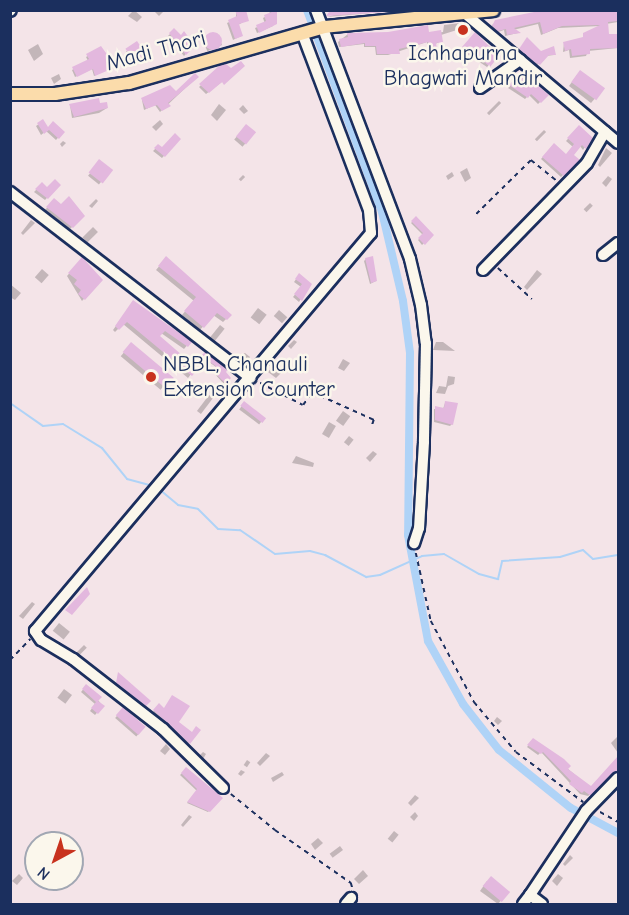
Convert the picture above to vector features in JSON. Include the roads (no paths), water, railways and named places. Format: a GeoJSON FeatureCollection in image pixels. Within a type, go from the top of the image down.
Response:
{"type":"FeatureCollection","features":[{"type":"Feature","properties":{"kind":"main road","name":"Madi Thori"},"geometry":{"type":"LineString","coordinates":[[10,94],[55,94],[129,83],[323,27],[493,10]]}},
{"type":"Feature","properties":{"kind":"street"},"geometry":{"type":"LineString","coordinates":[[316,10],[410,259],[421,305],[426,343],[424,442],[419,528],[414,543]]}},
{"type":"Feature","properties":{"kind":"street"},"geometry":{"type":"LineString","coordinates":[[464,12],[618,143]]}},
{"type":"Feature","properties":{"kind":"street"},"geometry":{"type":"LineString","coordinates":[[223,788],[163,729],[74,659],[36,635],[35,631],[153,495],[161,482],[251,378],[371,232],[369,210],[305,32]]}},
{"type":"Feature","properties":{"kind":"street"},"geometry":{"type":"LineString","coordinates":[[480,88],[520,60]]}},
{"type":"Feature","properties":{"kind":"street"},"geometry":{"type":"LineString","coordinates":[[487,266],[587,163],[605,132]]}},
{"type":"Feature","properties":{"kind":"street"},"geometry":{"type":"LineString","coordinates":[[10,192],[251,378]]}},
{"type":"Feature","properties":{"kind":"street"},"geometry":{"type":"LineString","coordinates":[[603,255],[618,243]]}},
{"type":"Feature","properties":{"kind":"street"},"geometry":{"type":"LineString","coordinates":[[524,904],[586,813],[618,778]]}},
{"type":"Feature","properties":{"kind":"street"},"geometry":{"type":"LineString","coordinates":[[530,895],[542,904]]}},
{"type":"Feature","properties":{"kind":"waterway"},"geometry":{"type":"LineString","coordinates":[[307,10],[382,212],[403,301],[410,353],[408,535],[428,641],[463,704],[499,750],[571,808],[618,833]]}},
{"type":"Feature","properties":{"kind":"waterway"},"geometry":{"type":"LineString","coordinates":[[10,403],[43,426],[63,424],[102,448],[127,479],[154,486]]}},
{"type":"Feature","properties":{"kind":"waterway"},"geometry":{"type":"LineString","coordinates":[[159,489],[178,505],[198,509],[218,529],[240,530],[275,554],[310,551],[325,555],[366,577],[380,575],[422,556],[444,554],[479,574],[498,579],[502,561],[560,557],[583,550],[593,559],[618,555]]}},
{"type":"Feature","properties":{"kind":"place","name":"Ichhapurna Bhagwati Mandir"},"geometry":{"type":"Point","coordinates":[463,30]}},
{"type":"Feature","properties":{"kind":"place","name":"NBBL, Chanauli Extension Counter"},"geometry":{"type":"Point","coordinates":[151,377]}}]}
